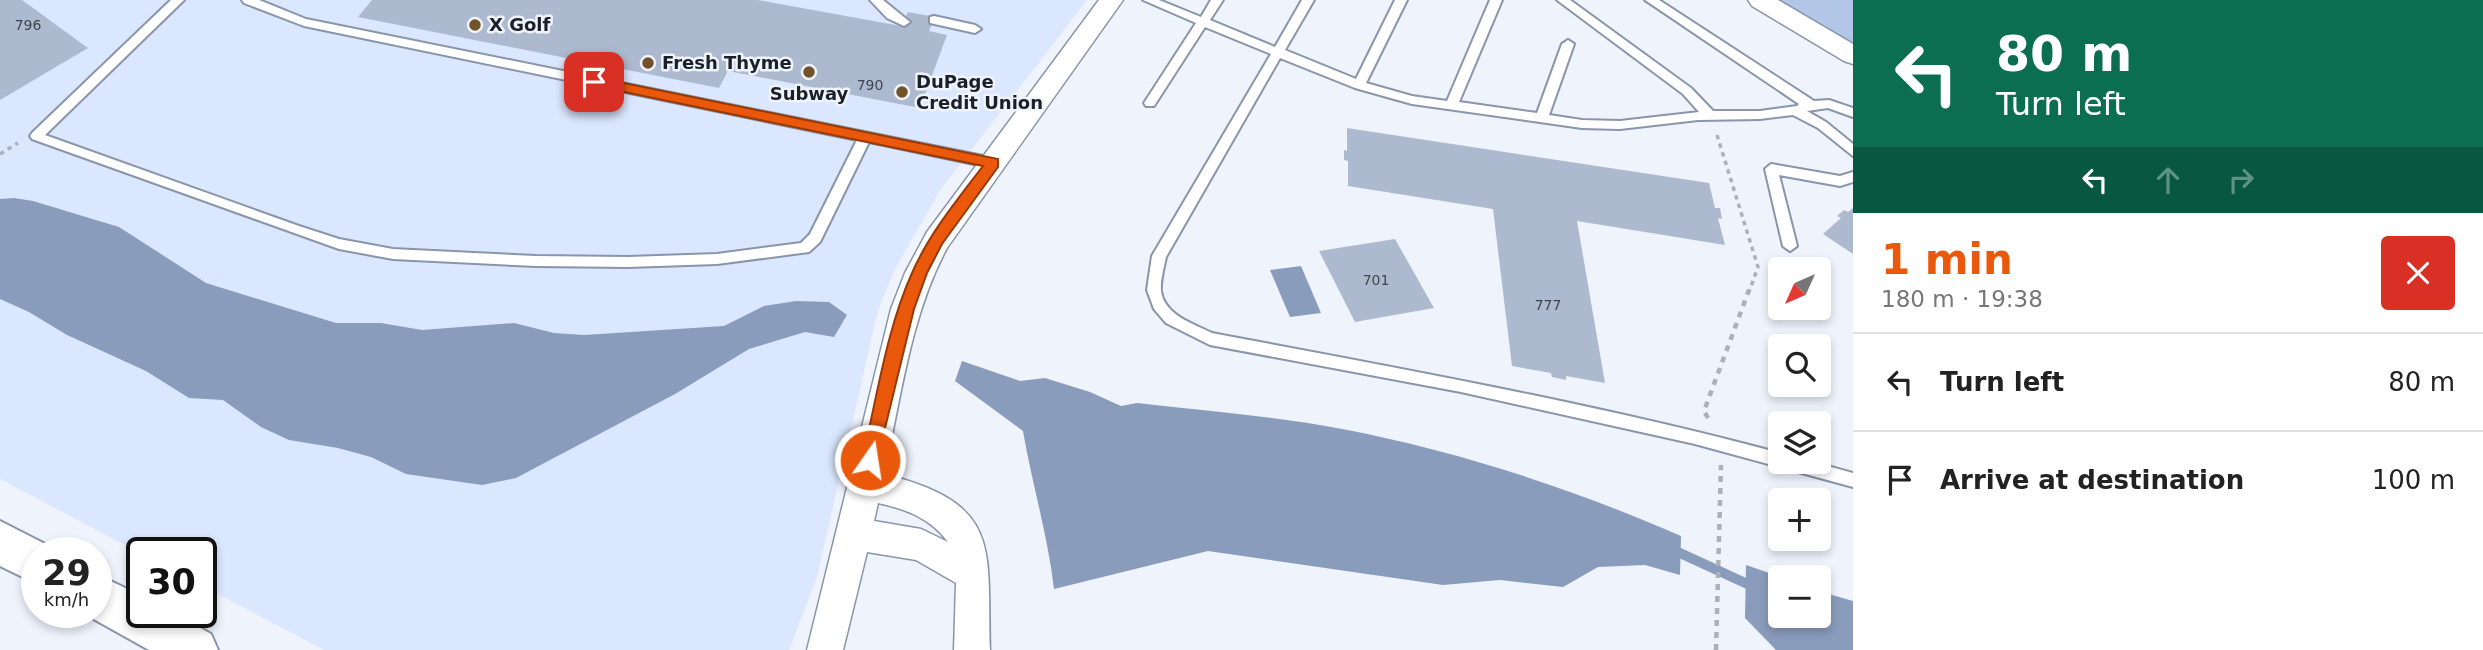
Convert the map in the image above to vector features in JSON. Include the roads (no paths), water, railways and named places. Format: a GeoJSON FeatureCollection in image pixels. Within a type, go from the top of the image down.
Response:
{"type":"FeatureCollection","features":[{"type":"Feature","properties":{"kind":"main road"},"geometry":{"type":"LineString","coordinates":[[0,542],[21,554]]}},
{"type":"Feature","properties":{"kind":"main road"},"geometry":{"type":"LineString","coordinates":[[112,605],[187,648]]}},
{"type":"Feature","properties":{"kind":"street"},"geometry":{"type":"LineString","coordinates":[[825,650],[906,309],[919,273],[937,240],[1111,0]]}},
{"type":"Feature","properties":{"kind":"street"},"geometry":{"type":"LineString","coordinates":[[1760,0],[1853,55]]}},
{"type":"Feature","properties":{"kind":"street"},"geometry":{"type":"LineString","coordinates":[[864,485],[893,490],[929,503],[952,517],[969,545],[974,574],[972,650]]}},
{"type":"Feature","properties":{"kind":"street"},"geometry":{"type":"LineString","coordinates":[[853,534],[921,545],[974,574]]}},
{"type":"Feature","properties":{"kind":"lane"},"geometry":{"type":"LineString","coordinates":[[178,0],[36,136],[295,230],[370,250],[442,257],[628,262],[717,259],[804,248],[815,238],[865,136]]}},
{"type":"Feature","properties":{"kind":"lane"},"geometry":{"type":"LineString","coordinates":[[248,0],[304,22],[993,163]]}},
{"type":"Feature","properties":{"kind":"lane"},"geometry":{"type":"LineString","coordinates":[[1149,0],[1359,85],[1412,100],[1541,119],[1620,125],[1707,115],[1760,115],[1829,104],[1853,113]]}},
{"type":"Feature","properties":{"kind":"lane"},"geometry":{"type":"LineString","coordinates":[[1150,103],[1217,0]]}},
{"type":"Feature","properties":{"kind":"lane"},"geometry":{"type":"LineString","coordinates":[[1308,0],[1159,256],[1154,290],[1159,305],[1171,319],[1210,339],[1461,386],[1768,457]]}},
{"type":"Feature","properties":{"kind":"lane"},"geometry":{"type":"LineString","coordinates":[[1359,85],[1401,0]]}},
{"type":"Feature","properties":{"kind":"lane"},"geometry":{"type":"LineString","coordinates":[[1451,106],[1496,0]]}},
{"type":"Feature","properties":{"kind":"lane"},"geometry":{"type":"LineString","coordinates":[[1563,0],[1687,91],[1707,115]]}},
{"type":"Feature","properties":{"kind":"lane"},"geometry":{"type":"LineString","coordinates":[[1651,0],[1810,105]]}},
{"type":"Feature","properties":{"kind":"lane"},"geometry":{"type":"LineString","coordinates":[[880,4],[905,18]]}},
{"type":"Feature","properties":{"kind":"lane"},"geometry":{"type":"LineString","coordinates":[[932,24],[973,34]]}},
{"type":"Feature","properties":{"kind":"lane"},"geometry":{"type":"LineString","coordinates":[[1541,119],[1568,44]]}},
{"type":"Feature","properties":{"kind":"lane"},"geometry":{"type":"LineString","coordinates":[[1795,110],[1822,125],[1853,151]]}},
{"type":"Feature","properties":{"kind":"lane"},"geometry":{"type":"LineString","coordinates":[[1790,246],[1771,169],[1840,181],[1853,177]]}},
{"type":"Feature","properties":{"kind":"lane"},"geometry":{"type":"LineString","coordinates":[[1831,474],[1853,480]]}},
{"type":"Feature","properties":{"kind":"waterway"},"geometry":{"type":"LineString","coordinates":[[1668,551],[1680,553],[1768,593]]}},
{"type":"Feature","properties":{"kind":"place","name":"X Golf"},"geometry":{"type":"Point","coordinates":[475,25]}},
{"type":"Feature","properties":{"kind":"place","name":"Fresh Thyme"},"geometry":{"type":"Point","coordinates":[648,63]}},
{"type":"Feature","properties":{"kind":"place","name":"Subway"},"geometry":{"type":"Point","coordinates":[809,72]}},
{"type":"Feature","properties":{"kind":"place","name":"DuPage Credit Union"},"geometry":{"type":"Point","coordinates":[902,92]}}]}
